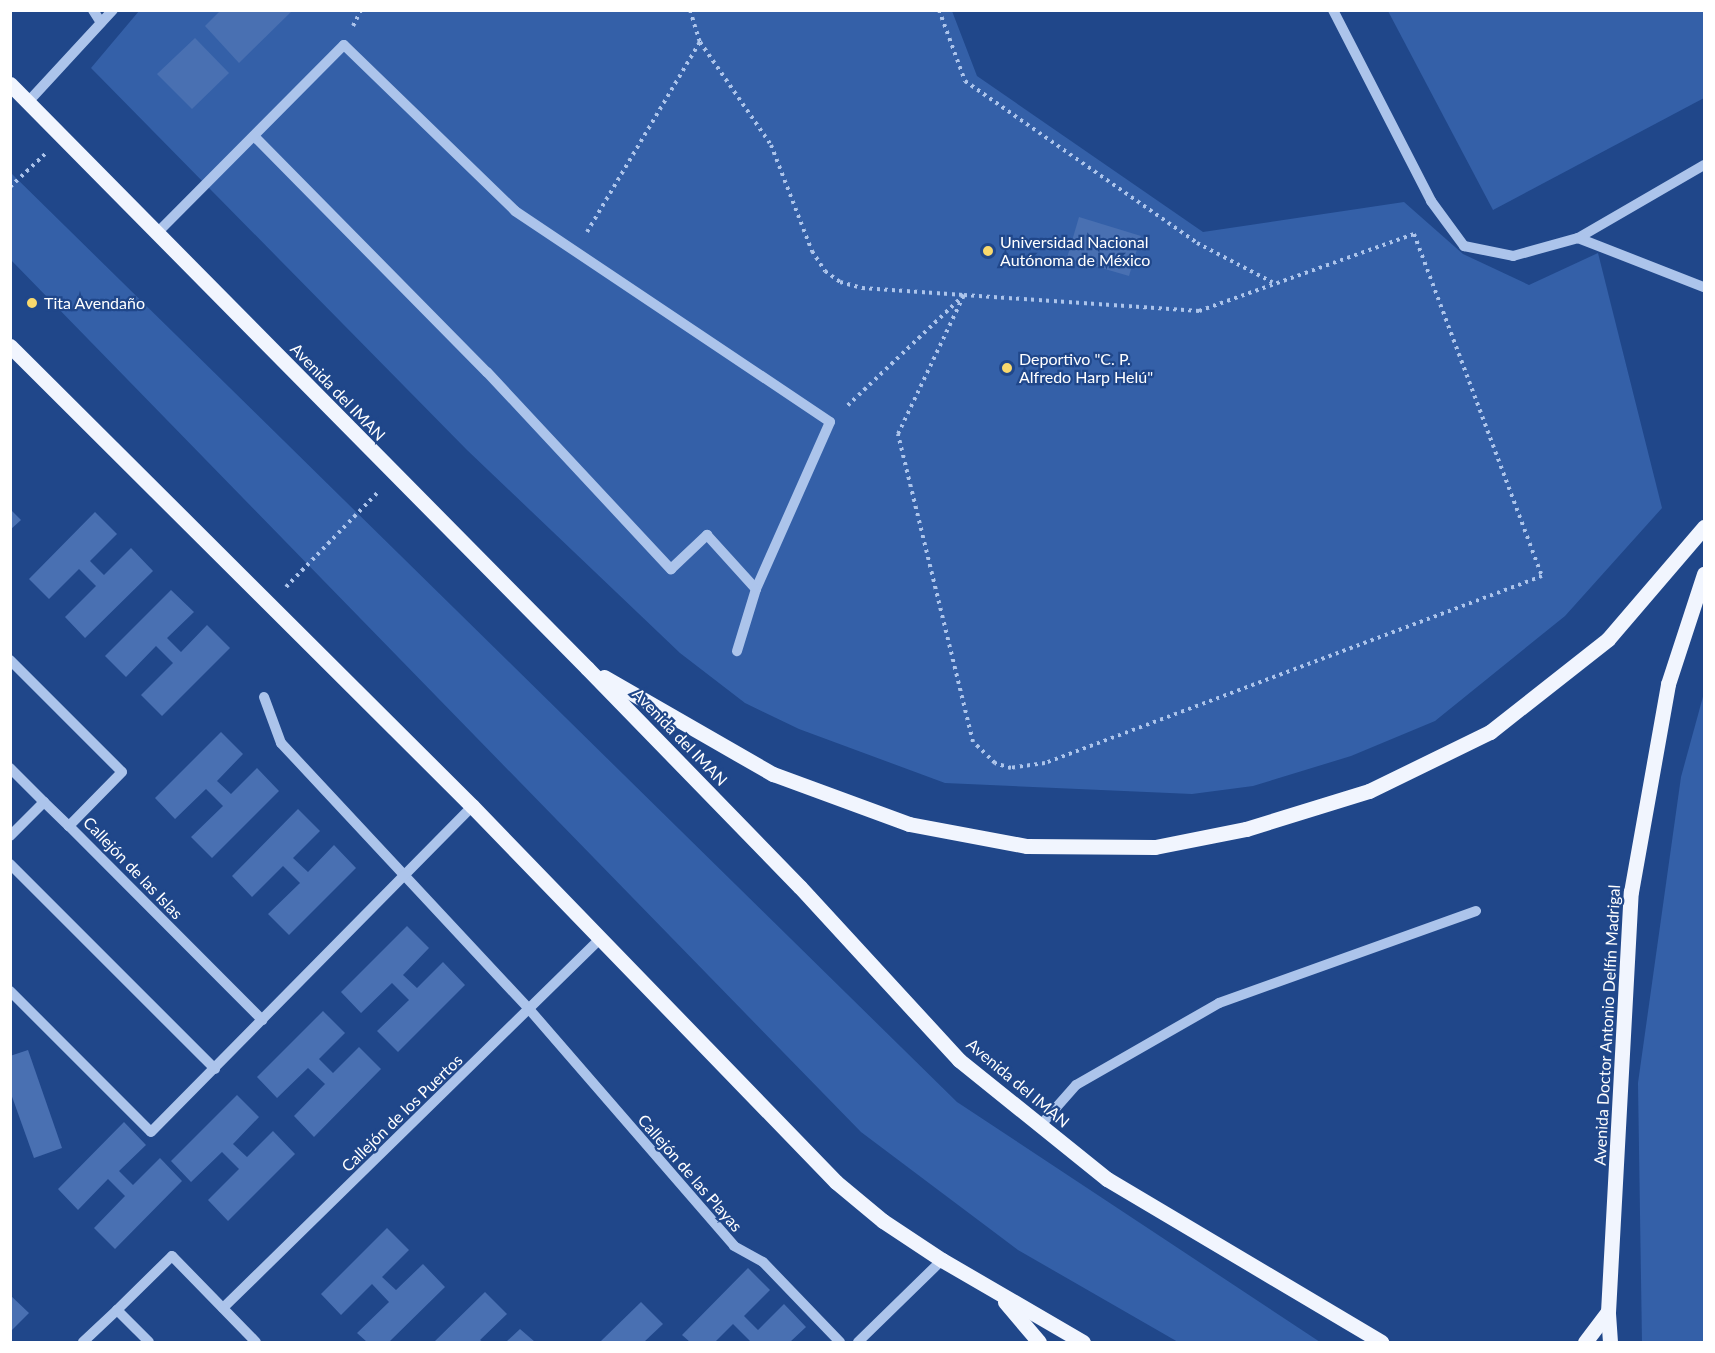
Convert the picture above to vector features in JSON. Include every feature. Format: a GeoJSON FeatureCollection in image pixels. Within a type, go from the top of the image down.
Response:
{"type":"FeatureCollection","features":[{"type":"Feature","properties":{"kind":"main road","name":"Avenida del IMAN"},"geometry":{"type":"LineString","coordinates":[[10,84],[800,887],[959,1060],[1039,1127],[1107,1179],[1381,1342]]}},
{"type":"Feature","properties":{"kind":"main road"},"geometry":{"type":"LineString","coordinates":[[10,346],[472,806],[836,1182],[883,1221],[942,1260],[1083,1342]]}},
{"type":"Feature","properties":{"kind":"main road"},"geometry":{"type":"LineString","coordinates":[[587,668],[773,774],[909,824],[1027,846],[1155,847],[1246,829],[1369,792],[1490,732],[1608,639],[1704,528]]}},
{"type":"Feature","properties":{"kind":"main road","name":"Avenida Doctor Antonio Delfín Madrigal"},"geometry":{"type":"LineString","coordinates":[[1610,1342],[1608,1312],[1631,892],[1668,684],[1704,574]]}},
{"type":"Feature","properties":{"kind":"main road"},"geometry":{"type":"LineString","coordinates":[[999,1295],[1039,1342]]}},
{"type":"Feature","properties":{"kind":"main road"},"geometry":{"type":"LineString","coordinates":[[1585,1342],[1608,1312]]}},
{"type":"Feature","properties":{"kind":"street"},"geometry":{"type":"LineString","coordinates":[[93,10],[101,23]]}},
{"type":"Feature","properties":{"kind":"street"},"geometry":{"type":"LineString","coordinates":[[28,102],[113,10]]}},
{"type":"Feature","properties":{"kind":"street"},"geometry":{"type":"LineString","coordinates":[[1333,10],[1431,201],[1464,246],[1513,256],[1578,238],[1704,165]]}},
{"type":"Feature","properties":{"kind":"street"},"geometry":{"type":"LineString","coordinates":[[157,233],[344,45],[515,211],[574,254],[830,422],[756,590],[737,651]]}},
{"type":"Feature","properties":{"kind":"street"},"geometry":{"type":"LineString","coordinates":[[254,136],[487,372],[671,569],[707,535],[756,590]]}},
{"type":"Feature","properties":{"kind":"street"},"geometry":{"type":"LineString","coordinates":[[1578,238],[1704,287]]}},
{"type":"Feature","properties":{"kind":"street","name":"Callejón de las Islas"},"geometry":{"type":"LineString","coordinates":[[10,660],[122,772],[69,826],[262,1020]]}},
{"type":"Feature","properties":{"kind":"street"},"geometry":{"type":"LineString","coordinates":[[264,697],[281,743],[408,876],[528,1010]]}},
{"type":"Feature","properties":{"kind":"street"},"geometry":{"type":"LineString","coordinates":[[10,768],[69,826]]}},
{"type":"Feature","properties":{"kind":"street"},"geometry":{"type":"LineString","coordinates":[[10,836],[44,802]]}},
{"type":"Feature","properties":{"kind":"street"},"geometry":{"type":"LineString","coordinates":[[10,991],[151,1132],[408,876],[472,806]]}},
{"type":"Feature","properties":{"kind":"street"},"geometry":{"type":"LineString","coordinates":[[10,864],[215,1069]]}},
{"type":"Feature","properties":{"kind":"street"},"geometry":{"type":"LineString","coordinates":[[1039,1127],[1077,1085],[1219,1003],[1476,911]]}},
{"type":"Feature","properties":{"kind":"street","name":"Callejón de los Puertos"},"geometry":{"type":"LineString","coordinates":[[223,1308],[601,938]]}},
{"type":"Feature","properties":{"kind":"street","name":"Callejón de las Playas"},"geometry":{"type":"LineString","coordinates":[[528,1010],[734,1246],[763,1262],[840,1342]]}},
{"type":"Feature","properties":{"kind":"street"},"geometry":{"type":"LineString","coordinates":[[83,1342],[172,1256],[256,1342]]}},
{"type":"Feature","properties":{"kind":"street"},"geometry":{"type":"LineString","coordinates":[[858,1342],[942,1260]]}},
{"type":"Feature","properties":{"kind":"street"},"geometry":{"type":"LineString","coordinates":[[117,1310],[149,1342]]}},
{"type":"Feature","properties":{"kind":"path"},"geometry":{"type":"LineString","coordinates":[[690,10],[700,42],[771,145],[799,223],[825,271],[840,282],[862,288],[1199,311],[1414,234],[1542,576],[1024,768],[995,763],[973,742],[898,435],[964,295]]}},
{"type":"Feature","properties":{"kind":"path"},"geometry":{"type":"LineString","coordinates":[[939,10],[965,81],[1197,243],[1272,283]]}},
{"type":"Feature","properties":{"kind":"path"},"geometry":{"type":"LineString","coordinates":[[574,254],[700,42]]}},
{"type":"Feature","properties":{"kind":"path"},"geometry":{"type":"LineString","coordinates":[[10,188],[63,137]]}},
{"type":"Feature","properties":{"kind":"path"},"geometry":{"type":"LineString","coordinates":[[830,422],[964,295]]}},
{"type":"Feature","properties":{"kind":"path"},"geometry":{"type":"LineString","coordinates":[[269,604],[395,476]]}},
{"type":"Feature","properties":{"kind":"shaded area","name":"Deportivo \"C. P. Alfredo Harp Helú\""},"geometry":{"type":"Polygon","coordinates":[[[139,11],[952,11],[977,76],[1203,232],[1404,202],[1463,254],[1529,285],[1598,253],[1662,508],[1565,616],[1435,721],[1351,756],[1253,786],[1192,794],[945,783],[799,729],[745,703],[680,653],[467,450],[91,68],[139,11]]]}},
{"type":"Feature","properties":{"kind":"shaded area"},"geometry":{"type":"Polygon","coordinates":[[[1388,11],[1704,11],[1704,98],[1493,210],[1388,11]]]}},
{"type":"Feature","properties":{"kind":"shaded area"},"geometry":{"type":"Polygon","coordinates":[[[10,172],[957,1102],[1320,1342],[1178,1342],[1018,1250],[861,1132],[11,260],[10,172]]]}},
{"type":"Feature","properties":{"kind":"shaded area"},"geometry":{"type":"Polygon","coordinates":[[[1704,693],[1704,1342],[1642,1342],[1638,1083],[1681,777],[1704,693]]]}},
{"type":"Feature","properties":{"kind":"building"},"geometry":{"type":"Polygon","coordinates":[[[221,10],[293,10],[239,63],[205,26],[221,10]]]}},
{"type":"Feature","properties":{"kind":"building"},"geometry":{"type":"Polygon","coordinates":[[[195,38],[229,73],[192,109],[157,74],[195,38]]]}},
{"type":"Feature","properties":{"kind":"building"},"geometry":{"type":"Polygon","coordinates":[[[1079,217],[1141,236],[1129,276],[1067,258],[1079,217]]]}},
{"type":"Feature","properties":{"kind":"building"},"geometry":{"type":"Polygon","coordinates":[[[10,509],[21,520],[10,530],[10,509]]]}},
{"type":"Feature","properties":{"kind":"building"},"geometry":{"type":"Polygon","coordinates":[[[95,512],[117,534],[90,561],[104,575],[131,548],[153,571],[85,638],[65,617],[96,586],[79,569],[49,599],[29,579],[95,512]]]}},
{"type":"Feature","properties":{"kind":"building"},"geometry":{"type":"Polygon","coordinates":[[[171,590],[194,612],[167,638],[181,652],[207,625],[230,648],[162,716],[141,695],[173,663],[156,646],[126,677],[105,656],[171,590]]]}},
{"type":"Feature","properties":{"kind":"building"},"geometry":{"type":"Polygon","coordinates":[[[221,732],[243,754],[217,781],[231,794],[257,768],[279,791],[212,858],[191,837],[223,806],[206,789],[175,819],[155,798],[221,732]]]}},
{"type":"Feature","properties":{"kind":"building"},"geometry":{"type":"Polygon","coordinates":[[[298,809],[320,831],[293,858],[308,872],[334,845],[356,868],[289,935],[268,914],[300,883],[283,866],[252,897],[232,876],[298,809]]]}},
{"type":"Feature","properties":{"kind":"building"},"geometry":{"type":"Polygon","coordinates":[[[407,926],[429,948],[403,975],[417,988],[443,962],[465,985],[398,1052],[377,1031],[409,1000],[392,983],[361,1013],[341,992],[407,926]]]}},
{"type":"Feature","properties":{"kind":"building"},"geometry":{"type":"Polygon","coordinates":[[[323,1011],[345,1033],[319,1059],[333,1073],[359,1047],[381,1069],[314,1137],[294,1116],[325,1084],[308,1068],[277,1098],[257,1077],[323,1011]]]}},
{"type":"Feature","properties":{"kind":"building"},"geometry":{"type":"Polygon","coordinates":[[[28,1050],[62,1148],[34,1158],[10,1091],[10,1056],[28,1050]]]}},
{"type":"Feature","properties":{"kind":"building"},"geometry":{"type":"Polygon","coordinates":[[[237,1095],[259,1117],[233,1144],[247,1157],[273,1131],[295,1154],[228,1221],[208,1200],[239,1169],[222,1152],[191,1182],[171,1161],[237,1095]]]}},
{"type":"Feature","properties":{"kind":"building"},"geometry":{"type":"Polygon","coordinates":[[[124,1122],[146,1145],[119,1171],[133,1185],[160,1158],[182,1181],[115,1249],[94,1228],[125,1196],[108,1179],[78,1210],[58,1189],[124,1122]]]}},
{"type":"Feature","properties":{"kind":"building"},"geometry":{"type":"Polygon","coordinates":[[[387,1228],[409,1250],[382,1277],[396,1290],[423,1264],[445,1287],[389,1342],[367,1342],[357,1333],[389,1302],[372,1284],[341,1315],[321,1294],[387,1228]]]}},
{"type":"Feature","properties":{"kind":"building"},"geometry":{"type":"Polygon","coordinates":[[[748,1268],[770,1290],[744,1316],[758,1330],[784,1304],[806,1327],[790,1342],[751,1342],[733,1324],[715,1342],[690,1342],[682,1335],[748,1268]]]}},
{"type":"Feature","properties":{"kind":"building"},"geometry":{"type":"Polygon","coordinates":[[[485,1292],[507,1314],[480,1340],[483,1342],[434,1342],[485,1292]]]}},
{"type":"Feature","properties":{"kind":"building"},"geometry":{"type":"Polygon","coordinates":[[[10,1295],[29,1313],[10,1332],[10,1295]]]}},
{"type":"Feature","properties":{"kind":"building"},"geometry":{"type":"Polygon","coordinates":[[[641,1302],[663,1324],[644,1342],[600,1342],[641,1302]]]}},
{"type":"Feature","properties":{"kind":"building"},"geometry":{"type":"Polygon","coordinates":[[[520,1329],[535,1342],[506,1342],[520,1329]]]}},
{"type":"Feature","properties":{"kind":"place","name":"Universidad Nacional Autónoma de México"},"geometry":{"type":"Point","coordinates":[988,251]}},
{"type":"Feature","properties":{"kind":"place","name":"Tita Avendaño"},"geometry":{"type":"Point","coordinates":[32,303]}},
{"type":"Feature","properties":{"kind":"place","name":"Deportivo \"C. P. Alfredo Harp Helú\""},"geometry":{"type":"Point","coordinates":[1007,368]}}]}
